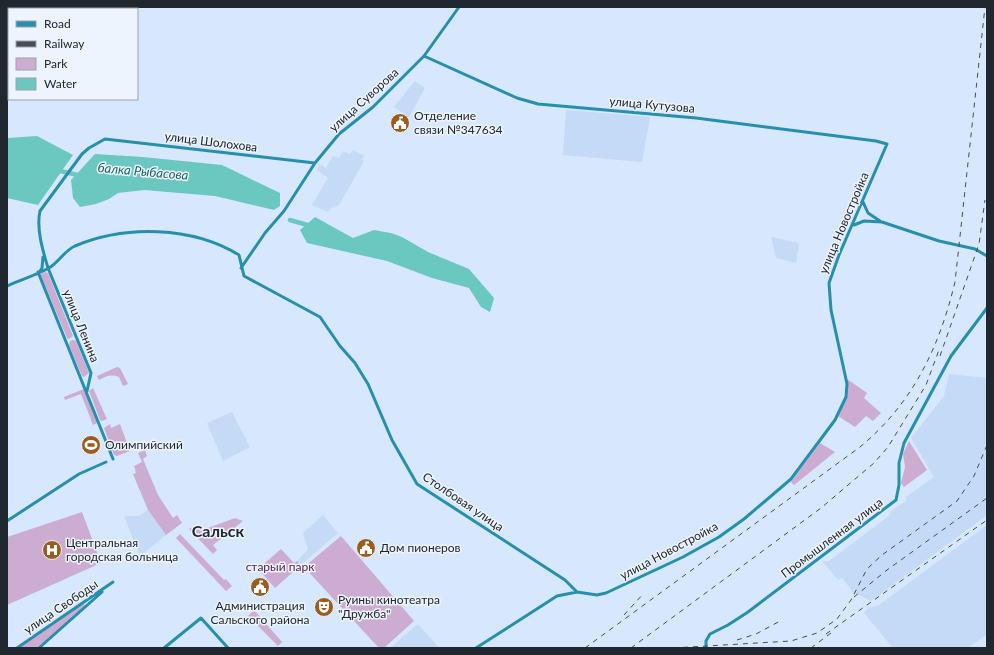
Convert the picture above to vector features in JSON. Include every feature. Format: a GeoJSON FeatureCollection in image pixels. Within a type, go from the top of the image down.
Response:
{"type":"FeatureCollection","features":[{"type":"Feature","properties":{"kind":"main road","name":"улица Суворова"},"geometry":{"type":"LineString","coordinates":[[242,268],[265,233],[284,211],[315,163],[339,134],[373,107],[424,56],[459,7]]}},
{"type":"Feature","properties":{"kind":"main road","name":"улица Кутузова"},"geometry":{"type":"LineString","coordinates":[[424,56],[517,98],[538,104],[696,118],[876,141],[887,144]]}},
{"type":"Feature","properties":{"kind":"main road","name":"улица Шолохова"},"geometry":{"type":"LineString","coordinates":[[43,252],[39,217],[40,211],[82,154],[89,148],[105,139],[315,163]]}},
{"type":"Feature","properties":{"kind":"main road","name":"улица Новостройка"},"geometry":{"type":"LineString","coordinates":[[476,648],[557,596],[577,592],[597,595],[606,593],[683,557],[725,532],[791,480],[835,420],[846,397],[846,371],[831,310],[829,294],[832,275],[887,144]]}},
{"type":"Feature","properties":{"kind":"main road"},"geometry":{"type":"LineString","coordinates":[[863,202],[868,213],[882,222],[939,241],[975,249],[987,256]]}},
{"type":"Feature","properties":{"kind":"main road"},"geometry":{"type":"LineString","coordinates":[[853,225],[864,221],[882,222]]}},
{"type":"Feature","properties":{"kind":"main road"},"geometry":{"type":"LineString","coordinates":[[7,286],[48,268],[74,247],[115,235],[135,233],[191,236],[212,242],[239,256],[242,268]]}},
{"type":"Feature","properties":{"kind":"main road"},"geometry":{"type":"LineString","coordinates":[[38,272],[44,262],[43,252]]}},
{"type":"Feature","properties":{"kind":"main road","name":"улица Ленина"},"geometry":{"type":"LineString","coordinates":[[43,252],[48,268],[91,373],[87,391]]}},
{"type":"Feature","properties":{"kind":"main road","name":"Столбовая улица"},"geometry":{"type":"LineString","coordinates":[[242,268],[244,276],[320,317],[340,346],[355,363],[368,384],[392,440],[417,484],[565,580],[577,592]]}},
{"type":"Feature","properties":{"kind":"main road","name":"улица Ленина"},"geometry":{"type":"LineString","coordinates":[[38,272],[113,459]]}},
{"type":"Feature","properties":{"kind":"main road","name":"Промышленная улица"},"geometry":{"type":"LineString","coordinates":[[706,648],[706,641],[710,634],[728,625],[766,599],[896,500],[899,485],[899,463],[904,443],[951,356],[987,308]]}},
{"type":"Feature","properties":{"kind":"main road"},"geometry":{"type":"LineString","coordinates":[[7,521],[79,474],[106,462]]}},
{"type":"Feature","properties":{"kind":"main road","name":"улица Свободы"},"geometry":{"type":"LineString","coordinates":[[17,648],[113,582],[40,648]]}},
{"type":"Feature","properties":{"kind":"main road"},"geometry":{"type":"LineString","coordinates":[[164,648],[201,618],[228,648]]}},
{"type":"Feature","properties":{"kind":"shaded area"},"geometry":{"type":"Polygon","coordinates":[[[415,81],[425,88],[409,117],[394,107],[415,81]]]}},
{"type":"Feature","properties":{"kind":"shaded area"},"geometry":{"type":"Polygon","coordinates":[[[566,110],[650,117],[642,162],[563,155],[566,110]]]}},
{"type":"Feature","properties":{"kind":"shaded area"},"geometry":{"type":"Polygon","coordinates":[[[353,150],[364,156],[362,160],[364,161],[339,205],[334,208],[332,207],[328,212],[312,205],[328,178],[317,170],[319,164],[326,168],[333,156],[339,158],[343,151],[350,154],[353,150]]]}},
{"type":"Feature","properties":{"kind":"shaded area"},"geometry":{"type":"Polygon","coordinates":[[[771,237],[799,243],[796,263],[776,258],[771,237]]]}},
{"type":"Feature","properties":{"kind":"shaded area"},"geometry":{"type":"Polygon","coordinates":[[[949,374],[987,378],[987,515],[871,601],[853,592],[842,578],[838,580],[822,561],[829,561],[890,515],[891,511],[906,501],[906,497],[934,477],[911,438],[944,396],[949,374]]]}},
{"type":"Feature","properties":{"kind":"shaded area"},"geometry":{"type":"Polygon","coordinates":[[[232,412],[250,447],[223,461],[207,423],[232,412]]]}},
{"type":"Feature","properties":{"kind":"shaded area"},"geometry":{"type":"Polygon","coordinates":[[[148,510],[166,535],[140,556],[124,516],[139,516],[148,510]]]}},
{"type":"Feature","properties":{"kind":"shaded area"},"geometry":{"type":"Polygon","coordinates":[[[323,515],[338,533],[301,565],[297,561],[308,549],[303,533],[323,515]]]}},
{"type":"Feature","properties":{"kind":"shaded area"},"geometry":{"type":"Polygon","coordinates":[[[987,525],[987,634],[968,648],[893,648],[864,613],[868,608],[879,605],[987,525]]]}},
{"type":"Feature","properties":{"kind":"shaded area"},"geometry":{"type":"Polygon","coordinates":[[[418,624],[439,648],[390,648],[418,624]]]}},
{"type":"Feature","properties":{"kind":"green space"},"geometry":{"type":"Polygon","coordinates":[[[45,272],[48,273],[73,336],[69,339],[67,338],[41,276],[41,274],[45,272]]]}},
{"type":"Feature","properties":{"kind":"green space"},"geometry":{"type":"Polygon","coordinates":[[[70,341],[76,341],[89,373],[84,377],[82,376],[69,345],[70,341]]]}},
{"type":"Feature","properties":{"kind":"green space"},"geometry":{"type":"Polygon","coordinates":[[[117,367],[120,368],[128,384],[123,386],[119,377],[113,376],[99,380],[97,376],[117,367]]]}},
{"type":"Feature","properties":{"kind":"green space"},"geometry":{"type":"Polygon","coordinates":[[[847,379],[867,393],[864,398],[881,413],[873,421],[866,416],[855,427],[838,416],[847,396],[847,379]]]}},
{"type":"Feature","properties":{"kind":"green space"},"geometry":{"type":"Polygon","coordinates":[[[93,388],[107,419],[102,421],[100,420],[89,391],[93,388]]]}},
{"type":"Feature","properties":{"kind":"green space"},"geometry":{"type":"Polygon","coordinates":[[[84,389],[97,423],[93,425],[81,394],[65,400],[64,397],[84,389]]]}},
{"type":"Feature","properties":{"kind":"green space"},"geometry":{"type":"Polygon","coordinates":[[[110,424],[111,428],[120,424],[130,451],[117,456],[114,455],[104,428],[110,424]]]}},
{"type":"Feature","properties":{"kind":"green space"},"geometry":{"type":"Polygon","coordinates":[[[909,441],[927,470],[904,487],[901,483],[905,467],[903,454],[909,441]]]}},
{"type":"Feature","properties":{"kind":"green space"},"geometry":{"type":"Polygon","coordinates":[[[820,443],[835,452],[794,485],[791,482],[820,443]]]}},
{"type":"Feature","properties":{"kind":"green space"},"geometry":{"type":"Polygon","coordinates":[[[145,450],[147,456],[143,459],[158,495],[173,518],[177,515],[182,523],[166,535],[148,510],[133,474],[136,473],[134,466],[142,462],[138,453],[145,450]]]}},
{"type":"Feature","properties":{"kind":"green space","name":"Центральная городская больница"},"geometry":{"type":"Polygon","coordinates":[[[82,512],[101,563],[7,605],[7,537],[82,512]]]}},
{"type":"Feature","properties":{"kind":"green space"},"geometry":{"type":"Polygon","coordinates":[[[235,518],[243,521],[213,545],[217,550],[213,554],[189,529],[197,525],[200,531],[235,518]]]}},
{"type":"Feature","properties":{"kind":"green space"},"geometry":{"type":"Polygon","coordinates":[[[180,534],[224,580],[226,579],[232,586],[226,591],[176,538],[180,534]]]}},
{"type":"Feature","properties":{"kind":"green space"},"geometry":{"type":"Polygon","coordinates":[[[341,536],[414,621],[384,648],[379,648],[304,567],[341,536]]]}},
{"type":"Feature","properties":{"kind":"green space","name":"старый парк"},"geometry":{"type":"Polygon","coordinates":[[[281,549],[294,563],[297,561],[301,565],[275,588],[258,569],[281,549]]]}},
{"type":"Feature","properties":{"kind":"green space"},"geometry":{"type":"Polygon","coordinates":[[[83,603],[86,607],[39,648],[17,648],[83,603]]]}},
{"type":"Feature","properties":{"kind":"green space"},"geometry":{"type":"Polygon","coordinates":[[[254,610],[282,642],[278,646],[248,616],[254,610]]]}},
{"type":"Feature","properties":{"kind":"water"},"geometry":{"type":"Polygon","coordinates":[[[7,7],[114,7],[8,8],[9,100],[7,101],[7,7]]]}},
{"type":"Feature","properties":{"kind":"water"},"geometry":{"type":"Polygon","coordinates":[[[37,136],[73,155],[38,205],[7,198],[7,138],[37,136]]]}},
{"type":"Feature","properties":{"kind":"water"},"geometry":{"type":"Polygon","coordinates":[[[95,154],[222,165],[280,193],[280,206],[274,210],[215,196],[144,190],[118,193],[109,199],[96,204],[80,207],[73,198],[71,180],[95,154]]]}},
{"type":"Feature","properties":{"kind":"water"},"geometry":{"type":"Polygon","coordinates":[[[315,217],[353,238],[374,230],[391,233],[402,237],[428,252],[469,269],[494,298],[490,312],[481,307],[469,288],[432,278],[387,261],[307,243],[300,230],[315,217]]]}},
{"type":"Feature","properties":{"kind":"waterway","name":"балка Рыбасова"},"geometry":{"type":"LineString","coordinates":[[56,170],[82,176]]}},
{"type":"Feature","properties":{"kind":"waterway","name":"балка Рыбасова"},"geometry":{"type":"LineString","coordinates":[[290,220],[311,226]]}},
{"type":"Feature","properties":{"kind":"railway"},"geometry":{"type":"LineString","coordinates":[[585,648],[860,447],[879,430],[909,393],[932,352],[941,329],[955,282],[985,7]]}},
{"type":"Feature","properties":{"kind":"railway"},"geometry":{"type":"LineString","coordinates":[[940,356],[979,244],[985,200]]}},
{"type":"Feature","properties":{"kind":"railway"},"geometry":{"type":"LineString","coordinates":[[631,648],[821,508],[874,463],[888,447],[926,385],[939,350]]}},
{"type":"Feature","properties":{"kind":"railway"},"geometry":{"type":"LineString","coordinates":[[673,648],[791,641],[817,633],[837,619],[851,600],[867,569],[882,555],[957,501],[974,476],[987,445]]}},
{"type":"Feature","properties":{"kind":"railway"},"geometry":{"type":"LineString","coordinates":[[854,597],[887,570],[987,498]]}},
{"type":"Feature","properties":{"kind":"railway"},"geometry":{"type":"LineString","coordinates":[[826,634],[987,520]]}},
{"type":"Feature","properties":{"kind":"railway"},"geometry":{"type":"LineString","coordinates":[[624,615],[644,593]]}},
{"type":"Feature","properties":{"kind":"railway"},"geometry":{"type":"LineString","coordinates":[[737,640],[756,634],[782,620]]}},
{"type":"Feature","properties":{"kind":"railway"},"geometry":{"type":"LineString","coordinates":[[811,648],[831,633]]}},
{"type":"Feature","properties":{"kind":"place","name":"Отделение связи №347634"},"geometry":{"type":"Point","coordinates":[400,123]}},
{"type":"Feature","properties":{"kind":"place","name":"Олимпийский"},"geometry":{"type":"Point","coordinates":[91,445]}},
{"type":"Feature","properties":{"kind":"place","name":"Дом пионеров"},"geometry":{"type":"Point","coordinates":[366,548]}},
{"type":"Feature","properties":{"kind":"place","name":"Центральная городская больница"},"geometry":{"type":"Point","coordinates":[52,550]}},
{"type":"Feature","properties":{"kind":"place","name":"Администрация Сальского района"},"geometry":{"type":"Point","coordinates":[260,587]}},
{"type":"Feature","properties":{"kind":"place","name":"Руины кинотеатра \"Дружба\""},"geometry":{"type":"Point","coordinates":[324,607]}},
{"type":"Feature","properties":{"kind":"district","name":"Сальск"},"geometry":{"type":"Point","coordinates":[218,531]}}]}
